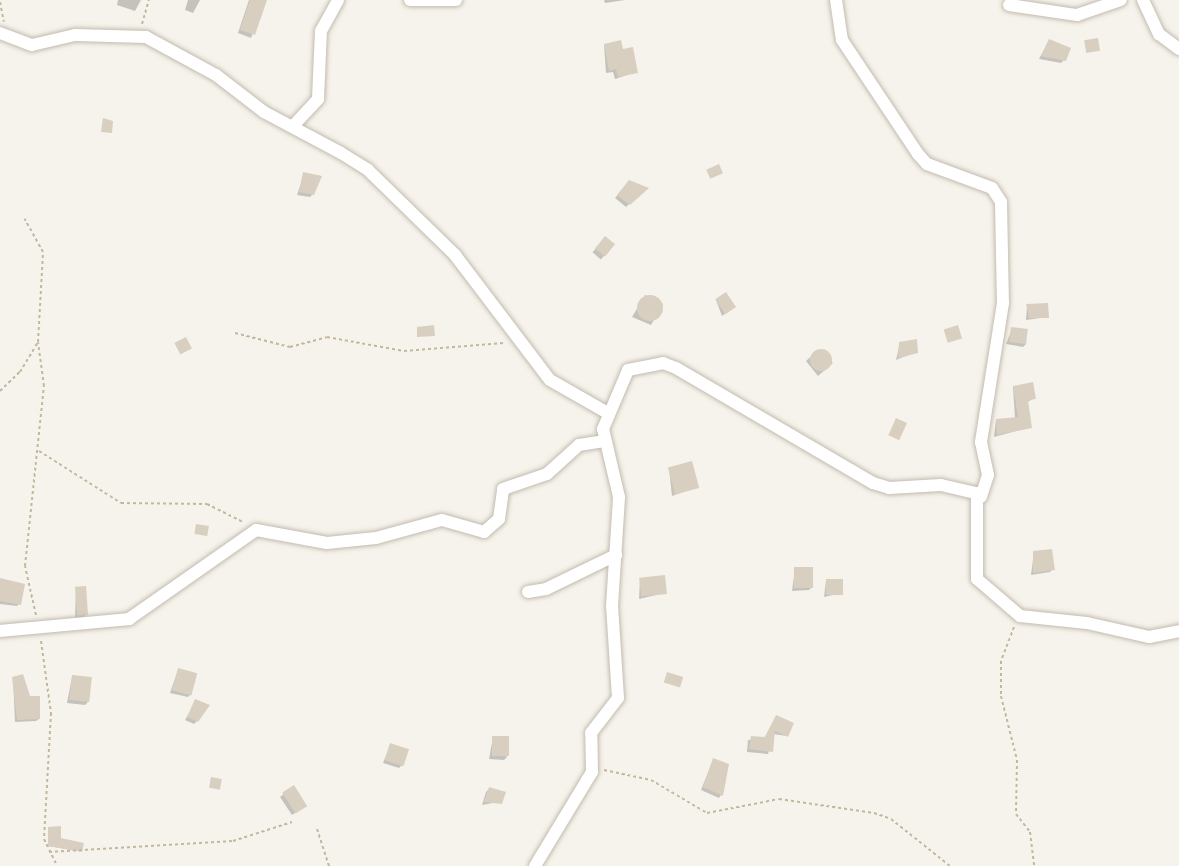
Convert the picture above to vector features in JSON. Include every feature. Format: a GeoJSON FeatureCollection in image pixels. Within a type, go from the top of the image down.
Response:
{"type":"FeatureCollection","features":[{"type":"Feature","properties":{"kind":"street"},"geometry":{"type":"LineString","coordinates":[[293,126],[318,99],[321,32],[338,0]]}},
{"type":"Feature","properties":{"kind":"street"},"geometry":{"type":"LineString","coordinates":[[410,0],[456,0]]}},
{"type":"Feature","properties":{"kind":"street"},"geometry":{"type":"LineString","coordinates":[[836,0],[842,40],[918,154],[927,164],[992,188],[1001,202],[1003,303],[981,442],[988,476],[981,497],[977,579],[1020,616],[1087,623],[1149,637],[1179,631]]}},
{"type":"Feature","properties":{"kind":"street"},"geometry":{"type":"LineString","coordinates":[[1008,5],[1077,15],[1121,0]]}},
{"type":"Feature","properties":{"kind":"street"},"geometry":{"type":"LineString","coordinates":[[1143,0],[1159,34],[1179,49]]}},
{"type":"Feature","properties":{"kind":"street"},"geometry":{"type":"LineString","coordinates":[[3,35],[32,45],[75,36],[139,36],[164,43],[382,182],[455,255],[519,343],[567,394],[606,412]]}},
{"type":"Feature","properties":{"kind":"street"},"geometry":{"type":"LineString","coordinates":[[536,866],[592,772],[591,733],[618,698],[612,606],[616,555],[617,482],[604,441],[606,412],[628,370],[663,363],[752,408],[873,483],[889,488],[962,488],[981,497]]}},
{"type":"Feature","properties":{"kind":"street"},"geometry":{"type":"LineString","coordinates":[[0,631],[122,620],[145,612],[256,530],[327,543],[376,538],[442,520],[484,532],[499,519],[503,489],[547,474],[569,450],[604,441]]}},
{"type":"Feature","properties":{"kind":"street"},"geometry":{"type":"LineString","coordinates":[[528,592],[546,590],[616,555]]}},
{"type":"Feature","properties":{"kind":"path"},"geometry":{"type":"LineString","coordinates":[[139,36],[149,0]]}},
{"type":"Feature","properties":{"kind":"path"},"geometry":{"type":"LineString","coordinates":[[0,2],[3,35]]}},
{"type":"Feature","properties":{"kind":"path"},"geometry":{"type":"LineString","coordinates":[[25,219],[43,252],[38,342],[44,386],[39,451],[27,513],[25,566],[40,627],[51,713],[43,819],[50,852],[57,866]]}},
{"type":"Feature","properties":{"kind":"path"},"geometry":{"type":"LineString","coordinates":[[235,333],[290,347],[327,337],[405,351],[519,343]]}},
{"type":"Feature","properties":{"kind":"path"},"geometry":{"type":"LineString","coordinates":[[0,391],[20,372],[38,342]]}},
{"type":"Feature","properties":{"kind":"path"},"geometry":{"type":"LineString","coordinates":[[39,451],[121,502],[207,504],[256,530]]}},
{"type":"Feature","properties":{"kind":"path"},"geometry":{"type":"LineString","coordinates":[[1020,616],[1006,642],[1001,696],[1017,760],[1016,814],[1030,832],[1034,866]]}},
{"type":"Feature","properties":{"kind":"path"},"geometry":{"type":"LineString","coordinates":[[592,772],[615,770],[651,780],[707,813],[779,799],[874,813],[891,819],[950,866]]}},
{"type":"Feature","properties":{"kind":"path"},"geometry":{"type":"LineString","coordinates":[[50,852],[233,841],[292,822]]}},
{"type":"Feature","properties":{"kind":"path"},"geometry":{"type":"LineString","coordinates":[[317,829],[329,866]]}},
{"type":"Feature","properties":{"kind":"building"},"geometry":{"type":"Polygon","coordinates":[[[250,0],[267,0],[255,35],[240,30],[250,0]]]}},
{"type":"Feature","properties":{"kind":"building"},"geometry":{"type":"Polygon","coordinates":[[[1098,38],[1100,51],[1086,53],[1084,40],[1098,38]]]}},
{"type":"Feature","properties":{"kind":"building"},"geometry":{"type":"Polygon","coordinates":[[[1049,39],[1071,48],[1066,61],[1041,56],[1049,39]]]}},
{"type":"Feature","properties":{"kind":"building"},"geometry":{"type":"Polygon","coordinates":[[[621,40],[623,49],[633,47],[638,73],[618,77],[616,69],[609,71],[604,44],[621,40]]]}},
{"type":"Feature","properties":{"kind":"building"},"geometry":{"type":"Polygon","coordinates":[[[103,118],[113,121],[112,133],[101,132],[103,118]]]}},
{"type":"Feature","properties":{"kind":"building"},"geometry":{"type":"Polygon","coordinates":[[[719,164],[723,173],[710,179],[706,170],[719,164]]]}},
{"type":"Feature","properties":{"kind":"building"},"geometry":{"type":"Polygon","coordinates":[[[303,172],[322,176],[314,195],[299,192],[303,172]]]}},
{"type":"Feature","properties":{"kind":"building"},"geometry":{"type":"Polygon","coordinates":[[[629,180],[649,188],[630,205],[617,195],[629,180]]]}},
{"type":"Feature","properties":{"kind":"building"},"geometry":{"type":"Polygon","coordinates":[[[605,236],[615,244],[605,257],[595,248],[605,236]]]}},
{"type":"Feature","properties":{"kind":"building"},"geometry":{"type":"Polygon","coordinates":[[[726,292],[736,307],[725,314],[715,299],[726,292]]]}},
{"type":"Feature","properties":{"kind":"building"},"geometry":{"type":"Polygon","coordinates":[[[650,295],[659,299],[663,308],[659,317],[650,321],[641,317],[637,308],[641,299],[650,295]]]}},
{"type":"Feature","properties":{"kind":"building"},"geometry":{"type":"Polygon","coordinates":[[[1048,303],[1049,318],[1029,318],[1026,304],[1048,303]]]}},
{"type":"Feature","properties":{"kind":"building"},"geometry":{"type":"Polygon","coordinates":[[[434,325],[435,336],[417,337],[417,327],[434,325]]]}},
{"type":"Feature","properties":{"kind":"building"},"geometry":{"type":"Polygon","coordinates":[[[958,325],[962,338],[948,343],[944,329],[958,325]]]}},
{"type":"Feature","properties":{"kind":"building"},"geometry":{"type":"Polygon","coordinates":[[[1011,327],[1028,329],[1026,344],[1009,342],[1011,327]]]}},
{"type":"Feature","properties":{"kind":"building"},"geometry":{"type":"Polygon","coordinates":[[[186,337],[192,349],[180,354],[174,343],[186,337]]]}},
{"type":"Feature","properties":{"kind":"building"},"geometry":{"type":"Polygon","coordinates":[[[917,339],[918,353],[898,358],[899,342],[917,339]]]}},
{"type":"Feature","properties":{"kind":"building"},"geometry":{"type":"Polygon","coordinates":[[[821,349],[829,352],[832,360],[829,368],[821,371],[813,368],[810,360],[813,352],[821,349]]]}},
{"type":"Feature","properties":{"kind":"building"},"geometry":{"type":"Polygon","coordinates":[[[1033,382],[1036,399],[1028,400],[1032,428],[997,435],[996,419],[1018,417],[1013,386],[1033,382]]]}},
{"type":"Feature","properties":{"kind":"building"},"geometry":{"type":"Polygon","coordinates":[[[896,418],[907,423],[899,440],[888,435],[896,418]]]}},
{"type":"Feature","properties":{"kind":"building"},"geometry":{"type":"Polygon","coordinates":[[[692,461],[699,488],[675,495],[668,467],[692,461]]]}},
{"type":"Feature","properties":{"kind":"building"},"geometry":{"type":"Polygon","coordinates":[[[196,524],[209,526],[207,536],[194,534],[196,524]]]}},
{"type":"Feature","properties":{"kind":"building"},"geometry":{"type":"Polygon","coordinates":[[[1052,549],[1055,570],[1033,573],[1033,551],[1052,549]]]}},
{"type":"Feature","properties":{"kind":"building"},"geometry":{"type":"Polygon","coordinates":[[[794,567],[813,567],[813,588],[794,588],[794,567]]]}},
{"type":"Feature","properties":{"kind":"building"},"geometry":{"type":"Polygon","coordinates":[[[665,575],[667,594],[641,597],[639,578],[665,575]]]}},
{"type":"Feature","properties":{"kind":"building"},"geometry":{"type":"Polygon","coordinates":[[[0,578],[25,584],[21,605],[0,601],[0,578]]]}},
{"type":"Feature","properties":{"kind":"building"},"geometry":{"type":"Polygon","coordinates":[[[826,579],[843,579],[843,595],[826,595],[826,579]]]}},
{"type":"Feature","properties":{"kind":"building"},"geometry":{"type":"Polygon","coordinates":[[[86,586],[88,615],[77,616],[75,587],[86,586]]]}},
{"type":"Feature","properties":{"kind":"building"},"geometry":{"type":"Polygon","coordinates":[[[178,668],[197,673],[191,695],[172,690],[178,668]]]}},
{"type":"Feature","properties":{"kind":"building"},"geometry":{"type":"Polygon","coordinates":[[[667,672],[683,677],[680,687],[664,683],[667,672]]]}},
{"type":"Feature","properties":{"kind":"building"},"geometry":{"type":"Polygon","coordinates":[[[23,674],[30,696],[40,696],[40,719],[17,720],[12,677],[23,674]]]}},
{"type":"Feature","properties":{"kind":"building"},"geometry":{"type":"Polygon","coordinates":[[[72,675],[92,677],[89,702],[69,700],[72,675]]]}},
{"type":"Feature","properties":{"kind":"building"},"geometry":{"type":"Polygon","coordinates":[[[195,699],[210,705],[198,722],[187,717],[195,699]]]}},
{"type":"Feature","properties":{"kind":"building"},"geometry":{"type":"Polygon","coordinates":[[[776,715],[794,723],[788,737],[775,731],[773,752],[749,749],[751,736],[765,737],[776,715]]]}},
{"type":"Feature","properties":{"kind":"building"},"geometry":{"type":"Polygon","coordinates":[[[492,736],[509,736],[509,756],[492,756],[492,736]]]}},
{"type":"Feature","properties":{"kind":"building"},"geometry":{"type":"Polygon","coordinates":[[[390,743],[409,749],[403,766],[384,760],[390,743]]]}},
{"type":"Feature","properties":{"kind":"building"},"geometry":{"type":"Polygon","coordinates":[[[713,758],[729,764],[723,796],[703,787],[713,758]]]}},
{"type":"Feature","properties":{"kind":"building"},"geometry":{"type":"Polygon","coordinates":[[[211,777],[222,779],[220,790],[209,788],[211,777]]]}},
{"type":"Feature","properties":{"kind":"building"},"geometry":{"type":"Polygon","coordinates":[[[294,785],[307,806],[295,814],[282,792],[294,785]]]}},
{"type":"Feature","properties":{"kind":"building"},"geometry":{"type":"Polygon","coordinates":[[[489,787],[506,792],[502,804],[484,802],[489,787]]]}},
{"type":"Feature","properties":{"kind":"building"},"geometry":{"type":"Polygon","coordinates":[[[61,826],[61,838],[84,843],[82,852],[48,846],[48,827],[61,826]]]}}]}
